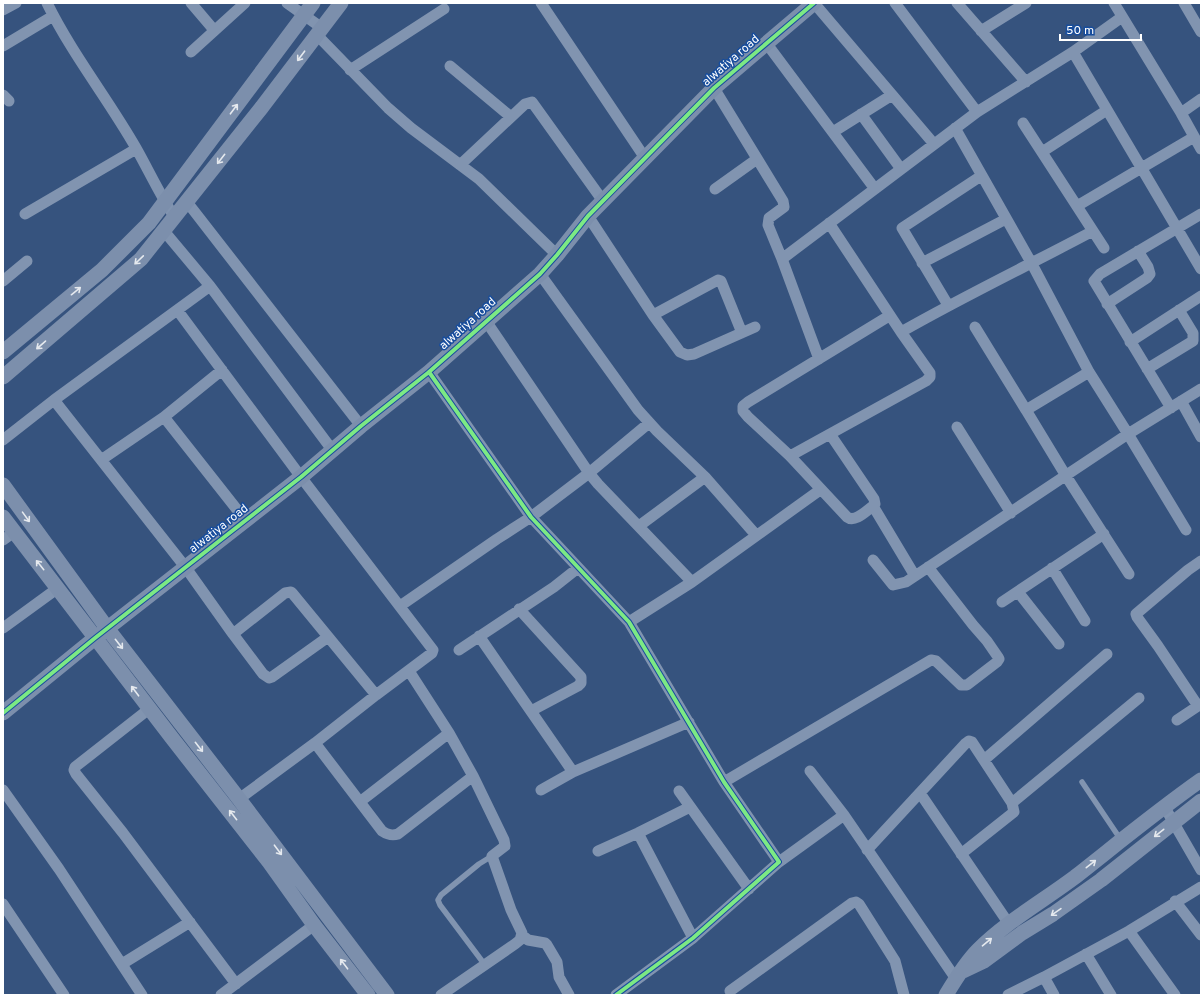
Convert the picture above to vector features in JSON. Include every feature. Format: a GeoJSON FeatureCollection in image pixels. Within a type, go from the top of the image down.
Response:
{"type":"FeatureCollection","features":[{"type":"Feature","properties":{"kind":"street"},"geometry":{"type":"LineString","coordinates":[[3,10],[16,3]]}},
{"type":"Feature","properties":{"kind":"street"},"geometry":{"type":"LineString","coordinates":[[47,3],[53,16],[136,148],[164,202],[175,218]]}},
{"type":"Feature","properties":{"kind":"street"},"geometry":{"type":"LineString","coordinates":[[191,3],[214,30]]}},
{"type":"Feature","properties":{"kind":"street"},"geometry":{"type":"LineString","coordinates":[[191,52],[246,3]]}},
{"type":"Feature","properties":{"kind":"street"},"geometry":{"type":"LineString","coordinates":[[287,3],[304,15],[320,31],[350,70],[388,108],[411,128],[479,179],[557,255]]}},
{"type":"Feature","properties":{"kind":"street"},"geometry":{"type":"LineString","coordinates":[[3,352],[102,270],[149,224],[313,3]]}},
{"type":"Feature","properties":{"kind":"street"},"geometry":{"type":"LineString","coordinates":[[3,377],[141,259],[262,107],[341,3]]}},
{"type":"Feature","properties":{"kind":"street"},"geometry":{"type":"LineString","coordinates":[[542,3],[645,158]]}},
{"type":"Feature","properties":{"kind":"street"},"geometry":{"type":"LineString","coordinates":[[814,3],[934,144]]}},
{"type":"Feature","properties":{"kind":"street","name":"alwatiya road"},"geometry":{"type":"LineString","coordinates":[[3,713],[107,628],[301,477],[361,426],[429,372],[540,274],[602,201],[714,88],[814,3]]}},
{"type":"Feature","properties":{"kind":"street"},"geometry":{"type":"LineString","coordinates":[[896,3],[977,112]]}},
{"type":"Feature","properties":{"kind":"street"},"geometry":{"type":"LineString","coordinates":[[981,31],[1026,3]]}},
{"type":"Feature","properties":{"kind":"street"},"geometry":{"type":"LineString","coordinates":[[1114,3],[1182,113],[1201,149]]}},
{"type":"Feature","properties":{"kind":"street"},"geometry":{"type":"LineString","coordinates":[[1184,3],[1201,32]]}},
{"type":"Feature","properties":{"kind":"street"},"geometry":{"type":"LineString","coordinates":[[962,4],[981,31],[1026,82]]}},
{"type":"Feature","properties":{"kind":"street"},"geometry":{"type":"LineString","coordinates":[[350,70],[444,9]]}},
{"type":"Feature","properties":{"kind":"street"},"geometry":{"type":"LineString","coordinates":[[3,46],[53,16]]}},
{"type":"Feature","properties":{"kind":"street"},"geometry":{"type":"LineString","coordinates":[[782,258],[977,112],[1073,52],[1122,17]]}},
{"type":"Feature","properties":{"kind":"street"},"geometry":{"type":"LineString","coordinates":[[767,44],[875,189]]}},
{"type":"Feature","properties":{"kind":"street"},"geometry":{"type":"LineString","coordinates":[[1073,52],[1177,229],[1200,263]]}},
{"type":"Feature","properties":{"kind":"street"},"geometry":{"type":"LineString","coordinates":[[450,66],[511,117]]}},
{"type":"Feature","properties":{"kind":"street"},"geometry":{"type":"LineString","coordinates":[[714,88],[784,204],[784,207],[767,221],[819,359]]}},
{"type":"Feature","properties":{"kind":"street"},"geometry":{"type":"LineString","coordinates":[[833,132],[892,95]]}},
{"type":"Feature","properties":{"kind":"street"},"geometry":{"type":"LineString","coordinates":[[1182,113],[1201,99]]}},
{"type":"Feature","properties":{"kind":"street"},"geometry":{"type":"LineString","coordinates":[[460,164],[525,104],[532,102],[602,201]]}},
{"type":"Feature","properties":{"kind":"street"},"geometry":{"type":"LineString","coordinates":[[1042,152],[1107,110]]}},
{"type":"Feature","properties":{"kind":"street"},"geometry":{"type":"LineString","coordinates":[[861,114],[901,169]]}},
{"type":"Feature","properties":{"kind":"street"},"geometry":{"type":"LineString","coordinates":[[1023,123],[1104,248]]}},
{"type":"Feature","properties":{"kind":"street"},"geometry":{"type":"LineString","coordinates":[[955,128],[1032,264],[1089,372],[1186,530]]}},
{"type":"Feature","properties":{"kind":"street"},"geometry":{"type":"LineString","coordinates":[[1077,206],[1194,137]]}},
{"type":"Feature","properties":{"kind":"street"},"geometry":{"type":"LineString","coordinates":[[25,214],[136,148]]}},
{"type":"Feature","properties":{"kind":"street"},"geometry":{"type":"LineString","coordinates":[[715,189],[757,159]]}},
{"type":"Feature","properties":{"kind":"street"},"geometry":{"type":"LineString","coordinates":[[948,305],[902,228],[981,176]]}},
{"type":"Feature","properties":{"kind":"street"},"geometry":{"type":"LineString","coordinates":[[187,202],[361,426]]}},
{"type":"Feature","properties":{"kind":"street"},"geometry":{"type":"LineString","coordinates":[[1171,408],[1094,282],[1100,274],[1201,214]]}},
{"type":"Feature","properties":{"kind":"street"},"geometry":{"type":"LineString","coordinates":[[588,216],[652,315],[680,352],[687,355],[694,354],[755,327]]}},
{"type":"Feature","properties":{"kind":"street"},"geometry":{"type":"LineString","coordinates":[[922,263],[1006,219]]}},
{"type":"Feature","properties":{"kind":"street"},"geometry":{"type":"LineString","coordinates":[[790,456],[929,379],[930,377],[930,374],[829,223]]}},
{"type":"Feature","properties":{"kind":"street"},"geometry":{"type":"LineString","coordinates":[[164,231],[210,286],[333,451]]}},
{"type":"Feature","properties":{"kind":"street"},"geometry":{"type":"LineString","coordinates":[[901,332],[948,305],[1032,264],[1093,231]]}},
{"type":"Feature","properties":{"kind":"street"},"geometry":{"type":"LineString","coordinates":[[1107,304],[1147,278],[1150,274],[1148,267],[1138,251]]}},
{"type":"Feature","properties":{"kind":"street"},"geometry":{"type":"LineString","coordinates":[[3,281],[27,261]]}},
{"type":"Feature","properties":{"kind":"street"},"geometry":{"type":"LineString","coordinates":[[540,274],[649,423],[706,477],[756,535]]}},
{"type":"Feature","properties":{"kind":"street"},"geometry":{"type":"LineString","coordinates":[[652,315],[718,280],[721,281],[742,332]]}},
{"type":"Feature","properties":{"kind":"street"},"geometry":{"type":"LineString","coordinates":[[3,440],[54,400],[178,311],[210,286]]}},
{"type":"Feature","properties":{"kind":"street"},"geometry":{"type":"LineString","coordinates":[[1130,342],[1201,296]]}},
{"type":"Feature","properties":{"kind":"street"},"geometry":{"type":"LineString","coordinates":[[55,309],[68,322]]}},
{"type":"Feature","properties":{"kind":"street"},"geometry":{"type":"LineString","coordinates":[[1147,369],[1193,341],[1192,333],[1179,310]]}},
{"type":"Feature","properties":{"kind":"street"},"geometry":{"type":"LineString","coordinates":[[178,311],[301,477],[433,650],[432,653],[409,671],[239,799]]}},
{"type":"Feature","properties":{"kind":"street"},"geometry":{"type":"LineString","coordinates":[[830,434],[874,499],[875,504],[854,520],[850,520],[820,490],[790,456],[748,417],[743,411],[743,406],[890,316]]}},
{"type":"Feature","properties":{"kind":"street"},"geometry":{"type":"LineString","coordinates":[[486,321],[589,473],[692,582]]}},
{"type":"Feature","properties":{"kind":"street"},"geometry":{"type":"LineString","coordinates":[[974,327],[1066,476],[1129,574]]}},
{"type":"Feature","properties":{"kind":"street"},"geometry":{"type":"LineString","coordinates":[[101,460],[164,417],[222,370]]}},
{"type":"Feature","properties":{"kind":"street"},"geometry":{"type":"LineString","coordinates":[[429,372],[531,517],[629,622],[724,782],[780,862]]}},
{"type":"Feature","properties":{"kind":"street"},"geometry":{"type":"LineString","coordinates":[[1026,410],[1089,372]]}},
{"type":"Feature","properties":{"kind":"street"},"geometry":{"type":"LineString","coordinates":[[873,560],[893,585],[906,582],[1128,434],[1201,389]]}},
{"type":"Feature","properties":{"kind":"street"},"geometry":{"type":"LineString","coordinates":[[54,400],[186,568],[263,674],[269,678],[272,677],[328,637]]}},
{"type":"Feature","properties":{"kind":"street"},"geometry":{"type":"LineString","coordinates":[[1181,402],[1201,437]]}},
{"type":"Feature","properties":{"kind":"street"},"geometry":{"type":"LineString","coordinates":[[164,417],[246,521]]}},
{"type":"Feature","properties":{"kind":"street"},"geometry":{"type":"LineString","coordinates":[[400,606],[531,517],[589,473],[649,423]]}},
{"type":"Feature","properties":{"kind":"street"},"geometry":{"type":"LineString","coordinates":[[957,427],[1011,512]]}},
{"type":"Feature","properties":{"kind":"street"},"geometry":{"type":"LineString","coordinates":[[639,526],[706,477]]}},
{"type":"Feature","properties":{"kind":"street"},"geometry":{"type":"LineString","coordinates":[[3,485],[107,628],[239,799],[387,995]]}},
{"type":"Feature","properties":{"kind":"street"},"geometry":{"type":"LineString","coordinates":[[629,622],[692,582],[820,490]]}},
{"type":"Feature","properties":{"kind":"street"},"geometry":{"type":"LineString","coordinates":[[873,506],[915,576]]}},
{"type":"Feature","properties":{"kind":"street"},"geometry":{"type":"LineString","coordinates":[[3,517],[8,536],[58,588],[149,709],[269,862],[314,925],[368,995]]}},
{"type":"Feature","properties":{"kind":"street"},"geometry":{"type":"LineString","coordinates":[[1002,602],[1104,534]]}},
{"type":"Feature","properties":{"kind":"street"},"geometry":{"type":"LineString","coordinates":[[1177,720],[1200,705],[1136,614],[1201,561]]}},
{"type":"Feature","properties":{"kind":"street"},"geometry":{"type":"LineString","coordinates":[[724,782],[931,660],[936,661],[961,685],[964,686],[997,662],[999,659],[987,641],[973,626],[928,567]]}},
{"type":"Feature","properties":{"kind":"street"},"geometry":{"type":"LineString","coordinates":[[459,650],[554,587],[578,568]]}},
{"type":"Feature","properties":{"kind":"street"},"geometry":{"type":"LineString","coordinates":[[1052,568],[1085,621]]}},
{"type":"Feature","properties":{"kind":"street"},"geometry":{"type":"LineString","coordinates":[[3,628],[58,588]]}},
{"type":"Feature","properties":{"kind":"street"},"geometry":{"type":"LineString","coordinates":[[233,634],[285,593],[291,592],[376,695]]}},
{"type":"Feature","properties":{"kind":"street"},"geometry":{"type":"LineString","coordinates":[[1018,592],[1059,644]]}},
{"type":"Feature","properties":{"kind":"street"},"geometry":{"type":"LineString","coordinates":[[519,609],[581,677],[582,681],[578,686],[531,711]]}},
{"type":"Feature","properties":{"kind":"street"},"geometry":{"type":"LineString","coordinates":[[480,636],[573,772]]}},
{"type":"Feature","properties":{"kind":"street"},"geometry":{"type":"LineString","coordinates":[[984,760],[1107,654]]}},
{"type":"Feature","properties":{"kind":"street"},"geometry":{"type":"LineString","coordinates":[[409,671],[449,733],[473,776],[505,843],[505,846],[492,856],[522,935],[528,940],[545,943],[547,945],[557,962],[559,977],[569,995]]}},
{"type":"Feature","properties":{"kind":"street"},"geometry":{"type":"LineString","coordinates":[[1012,803],[1139,698]]}},
{"type":"Feature","properties":{"kind":"street"},"geometry":{"type":"LineString","coordinates":[[149,709],[75,767],[74,770],[236,984]]}},
{"type":"Feature","properties":{"kind":"street"},"geometry":{"type":"LineString","coordinates":[[541,790],[573,772],[689,722]]}},
{"type":"Feature","properties":{"kind":"street"},"geometry":{"type":"LineString","coordinates":[[360,801],[449,733]]}},
{"type":"Feature","properties":{"kind":"street"},"geometry":{"type":"LineString","coordinates":[[867,850],[969,741],[972,742],[984,760],[1012,803],[1014,809],[1013,814],[961,854]]}},
{"type":"Feature","properties":{"kind":"street"},"geometry":{"type":"LineString","coordinates":[[315,743],[382,831],[388,835],[398,834],[473,776]]}},
{"type":"Feature","properties":{"kind":"street"},"geometry":{"type":"LineString","coordinates":[[810,771],[844,815],[867,850],[959,975]]}},
{"type":"Feature","properties":{"kind":"street"},"geometry":{"type":"LineString","coordinates":[[946,995],[977,951],[1164,806],[1201,780]]}},
{"type":"Feature","properties":{"kind":"street"},"geometry":{"type":"LineString","coordinates":[[3,790],[59,868],[142,995]]}},
{"type":"Feature","properties":{"kind":"street"},"geometry":{"type":"LineString","coordinates":[[680,791],[749,889]]}},
{"type":"Feature","properties":{"kind":"street"},"geometry":{"type":"LineString","coordinates":[[920,793],[1010,924]]}},
{"type":"Feature","properties":{"kind":"street"},"geometry":{"type":"LineString","coordinates":[[959,975],[984,961],[1022,933],[1053,914],[1101,880],[1201,801]]}},
{"type":"Feature","properties":{"kind":"street"},"geometry":{"type":"LineString","coordinates":[[1164,806],[1201,870]]}},
{"type":"Feature","properties":{"kind":"street"},"geometry":{"type":"LineString","coordinates":[[598,851],[690,807]]}},
{"type":"Feature","properties":{"kind":"street"},"geometry":{"type":"LineString","coordinates":[[616,995],[693,938],[780,862],[844,815]]}},
{"type":"Feature","properties":{"kind":"street"},"geometry":{"type":"LineString","coordinates":[[638,833],[693,938]]}},
{"type":"Feature","properties":{"kind":"street"},"geometry":{"type":"LineString","coordinates":[[1014,994],[1129,930],[1175,901],[1201,887]]}},
{"type":"Feature","properties":{"kind":"street"},"geometry":{"type":"LineString","coordinates":[[1175,901],[1201,934]]}},
{"type":"Feature","properties":{"kind":"street"},"geometry":{"type":"LineString","coordinates":[[730,991],[852,903],[856,902],[859,904],[894,961],[904,995]]}},
{"type":"Feature","properties":{"kind":"street"},"geometry":{"type":"LineString","coordinates":[[3,904],[64,995]]}},
{"type":"Feature","properties":{"kind":"street"},"geometry":{"type":"LineString","coordinates":[[122,964],[190,922]]}},
{"type":"Feature","properties":{"kind":"street"},"geometry":{"type":"LineString","coordinates":[[221,995],[314,925]]}},
{"type":"Feature","properties":{"kind":"street"},"geometry":{"type":"LineString","coordinates":[[1129,930],[1175,995]]}},
{"type":"Feature","properties":{"kind":"street"},"geometry":{"type":"LineString","coordinates":[[441,995],[515,944],[520,940],[522,935]]}},
{"type":"Feature","properties":{"kind":"street"},"geometry":{"type":"LineString","coordinates":[[1086,954],[1111,995]]}},
{"type":"Feature","properties":{"kind":"street"},"geometry":{"type":"LineString","coordinates":[[1044,977],[1054,995]]}},
{"type":"Feature","properties":{"kind":"lane"},"geometry":{"type":"LineString","coordinates":[[1082,782],[1121,840]]}},
{"type":"Feature","properties":{"kind":"lane"},"geometry":{"type":"LineString","coordinates":[[485,965],[440,905],[438,900],[441,895],[479,864],[492,856]]}},
{"type":"Feature","properties":{"kind":"cycle path"},"geometry":{"type":"LineString","coordinates":[[3,713],[95,638],[301,477],[361,426],[429,372],[540,274],[588,216],[714,88],[814,3]]}},
{"type":"Feature","properties":{"kind":"cycle path"},"geometry":{"type":"LineString","coordinates":[[429,372],[531,517],[629,622],[724,782],[779,862],[693,938],[616,995]]}}]}
